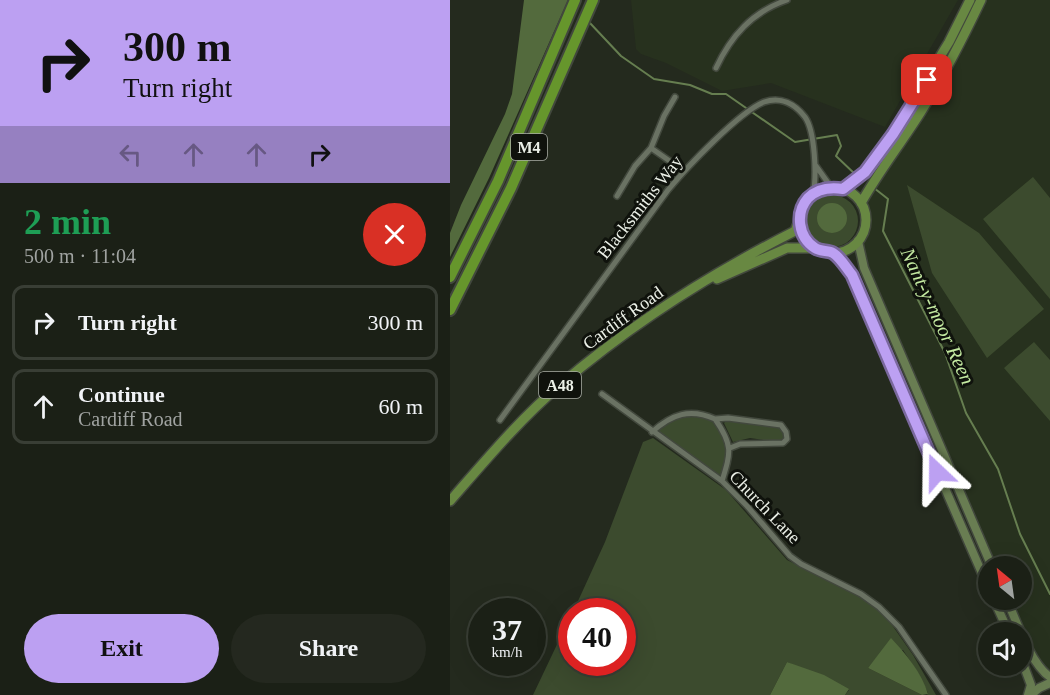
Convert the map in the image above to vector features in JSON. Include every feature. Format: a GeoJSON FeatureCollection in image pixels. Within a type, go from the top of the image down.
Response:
{"type":"FeatureCollection","features":[{"type":"Feature","properties":{"kind":"highway","name":"M4"},"geometry":{"type":"LineString","coordinates":[[450,277],[498,181],[575,0]]}},
{"type":"Feature","properties":{"kind":"highway","name":"M4"},"geometry":{"type":"LineString","coordinates":[[450,310],[511,188],[593,0]]}},
{"type":"Feature","properties":{"kind":"main road"},"geometry":{"type":"LineString","coordinates":[[843,189],[865,172],[893,134],[949,42],[970,0]]}},
{"type":"Feature","properties":{"kind":"main road"},"geometry":{"type":"LineString","coordinates":[[861,203],[872,183],[923,109],[955,54],[981,0]]}},
{"type":"Feature","properties":{"kind":"main road"},"geometry":{"type":"LineString","coordinates":[[831,187],[854,194],[865,214],[865,225],[858,241],[847,250],[833,253],[815,248],[807,241],[801,232],[800,221],[801,211],[806,201],[813,194],[831,187]]}},
{"type":"Feature","properties":{"kind":"main road","name":"Cardiff Road"},"geometry":{"type":"LineString","coordinates":[[450,501],[493,452],[559,386],[629,332],[690,291],[739,260],[795,231],[800,221]]}},
{"type":"Feature","properties":{"kind":"main road","name":"Cardiff Road"},"geometry":{"type":"LineString","coordinates":[[690,291],[787,248],[815,248]]}},
{"type":"Feature","properties":{"kind":"street"},"geometry":{"type":"LineString","coordinates":[[716,68],[730,41],[742,27],[762,12],[787,0]]}},
{"type":"Feature","properties":{"kind":"street"},"geometry":{"type":"LineString","coordinates":[[617,196],[635,166],[651,148],[664,116],[675,97]]}},
{"type":"Feature","properties":{"kind":"street","name":"Blacksmiths Way"},"geometry":{"type":"LineString","coordinates":[[500,420],[668,189],[742,117],[765,102],[787,101],[796,107],[810,125],[816,180],[813,194]]}},
{"type":"Feature","properties":{"kind":"street"},"geometry":{"type":"LineString","coordinates":[[651,148],[684,171]]}},
{"type":"Feature","properties":{"kind":"street","name":"Blacksmiths Way"},"geometry":{"type":"LineString","coordinates":[[814,162],[821,176],[831,187]]}},
{"type":"Feature","properties":{"kind":"street"},"geometry":{"type":"LineString","coordinates":[[858,241],[864,268],[987,556]]}},
{"type":"Feature","properties":{"kind":"street"},"geometry":{"type":"LineString","coordinates":[[833,253],[852,275],[978,564]]}},
{"type":"Feature","properties":{"kind":"street","name":"Church Lane"},"geometry":{"type":"LineString","coordinates":[[602,394],[722,481],[790,556],[801,564],[861,594],[879,607],[899,627],[946,695]]}},
{"type":"Feature","properties":{"kind":"street"},"geometry":{"type":"LineString","coordinates":[[652,432],[670,417],[691,412],[715,419],[728,418],[781,426],[786,432],[787,439],[783,443],[740,444],[730,448]]}},
{"type":"Feature","properties":{"kind":"street"},"geometry":{"type":"LineString","coordinates":[[715,419],[728,440],[730,448],[722,481]]}},
{"type":"Feature","properties":{"kind":"street"},"geometry":{"type":"LineString","coordinates":[[1012,610],[1034,659],[1050,677]]}},
{"type":"Feature","properties":{"kind":"street"},"geometry":{"type":"LineString","coordinates":[[1028,676],[1031,685],[1030,695]]}},
{"type":"Feature","properties":{"kind":"street"},"geometry":{"type":"LineString","coordinates":[[1030,695],[1050,683]]}},
{"type":"Feature","properties":{"kind":"shaded area"},"geometry":{"type":"Polygon","coordinates":[[[631,0],[958,0],[885,127],[771,83],[722,91],[666,63],[641,54],[636,49],[631,0]]]}},
{"type":"Feature","properties":{"kind":"shaded area"},"geometry":{"type":"Polygon","coordinates":[[[981,0],[1050,0],[1050,677],[1032,647],[1032,622],[1019,622],[1012,610],[1032,610],[1032,556],[987,556],[880,307],[858,241],[865,225],[865,214],[861,203],[890,159],[981,0]]]}},
{"type":"Feature","properties":{"kind":"shaded area"},"geometry":{"type":"Polygon","coordinates":[[[1033,177],[1050,198],[1050,299],[983,219],[1033,177]]]}},
{"type":"Feature","properties":{"kind":"shaded area"},"geometry":{"type":"Polygon","coordinates":[[[907,185],[979,233],[1044,309],[987,358],[932,273],[907,185]]]}},
{"type":"Feature","properties":{"kind":"shaded area"},"geometry":{"type":"Polygon","coordinates":[[[832,195],[846,199],[854,207],[858,221],[854,235],[846,243],[832,247],[818,243],[810,235],[806,221],[810,207],[818,199],[832,195]]]}},
{"type":"Feature","properties":{"kind":"shaded area"},"geometry":{"type":"Polygon","coordinates":[[[1034,342],[1050,360],[1050,421],[1004,368],[1034,342]]]}},
{"type":"Feature","properties":{"kind":"shaded area"},"geometry":{"type":"Polygon","coordinates":[[[685,414],[710,419],[717,426],[726,445],[721,476],[659,432],[659,429],[671,420],[685,414]]]}},
{"type":"Feature","properties":{"kind":"shaded area"},"geometry":{"type":"Polygon","coordinates":[[[727,420],[780,427],[785,434],[784,438],[778,442],[750,438],[733,442],[724,423],[727,420]]]}},
{"type":"Feature","properties":{"kind":"shaded area"},"geometry":{"type":"Polygon","coordinates":[[[653,438],[726,490],[787,560],[862,597],[874,606],[892,625],[913,655],[936,695],[927,695],[918,673],[903,650],[879,655],[868,668],[922,695],[845,695],[849,690],[787,662],[770,695],[533,695],[542,676],[546,676],[546,668],[558,642],[558,676],[636,676],[636,598],[579,598],[605,542],[643,442],[653,438]]]}},
{"type":"Feature","properties":{"kind":"green space"},"geometry":{"type":"Polygon","coordinates":[[[524,0],[568,0],[489,178],[450,257],[450,233],[512,94],[524,0]]]}},
{"type":"Feature","properties":{"kind":"green space"},"geometry":{"type":"Polygon","coordinates":[[[832,203],[843,207],[847,218],[843,229],[832,233],[821,229],[817,218],[821,207],[832,203]]]}},
{"type":"Feature","properties":{"kind":"green space"},"geometry":{"type":"Polygon","coordinates":[[[891,638],[918,671],[928,694],[922,695],[868,668],[891,638]]]}},
{"type":"Feature","properties":{"kind":"green space"},"geometry":{"type":"Polygon","coordinates":[[[787,662],[824,675],[849,689],[845,695],[770,695],[787,662]]]}},
{"type":"Feature","properties":{"kind":"waterway"},"geometry":{"type":"LineString","coordinates":[[589,22],[621,56],[654,79],[690,85],[712,94],[726,94],[795,142],[837,135],[841,146],[836,156],[857,176]]}},
{"type":"Feature","properties":{"kind":"waterway","name":"Nant-y-moor Reen"},"geometry":{"type":"LineString","coordinates":[[874,188],[888,199],[883,231],[945,353],[966,413],[998,469],[1020,534],[1050,594]]}},
{"type":"Feature","properties":{"kind":"route"},"geometry":{"type":"LineString","coordinates":[[927,80],[893,134],[865,172],[843,189],[831,187],[813,194],[801,211],[800,221],[801,232],[807,241],[815,248],[833,253],[852,275],[937,472]]}}]}
